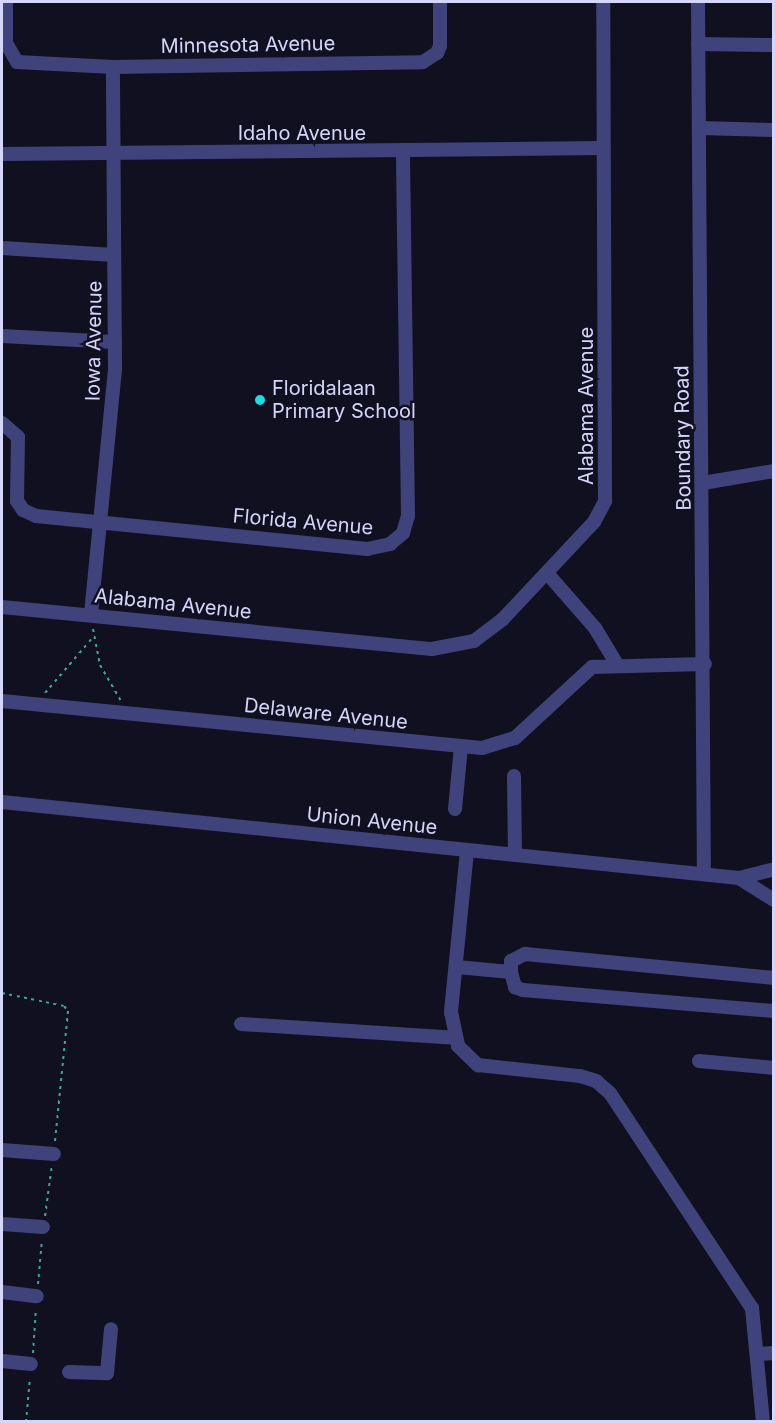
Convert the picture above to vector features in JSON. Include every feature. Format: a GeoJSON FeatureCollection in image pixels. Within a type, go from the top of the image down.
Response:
{"type":"FeatureCollection","features":[{"type":"Feature","properties":{"kind":"street","name":"Minnesota Avenue"},"geometry":{"type":"LineString","coordinates":[[6,2],[9,53],[23,65],[113,66],[423,62],[437,53],[440,46],[440,2]]}},
{"type":"Feature","properties":{"kind":"street","name":"Alabama Avenue"},"geometry":{"type":"LineString","coordinates":[[2,607],[442,649],[487,634],[600,516],[606,493],[603,2]]}},
{"type":"Feature","properties":{"kind":"street","name":"Boundary Road"},"geometry":{"type":"LineString","coordinates":[[698,2],[705,664],[704,874]]}},
{"type":"Feature","properties":{"kind":"street"},"geometry":{"type":"LineString","coordinates":[[698,44],[774,45]]}},
{"type":"Feature","properties":{"kind":"street","name":"Iowa Avenue"},"geometry":{"type":"LineString","coordinates":[[91,614],[114,397],[113,66]]}},
{"type":"Feature","properties":{"kind":"street"},"geometry":{"type":"LineString","coordinates":[[699,128],[774,130]]}},
{"type":"Feature","properties":{"kind":"street","name":"Idaho Avenue"},"geometry":{"type":"LineString","coordinates":[[2,154],[403,152],[603,148]]}},
{"type":"Feature","properties":{"kind":"street","name":"Florida Avenue"},"geometry":{"type":"LineString","coordinates":[[2,423],[18,438],[16,496],[23,510],[36,516],[367,549],[390,544],[402,533],[408,516],[403,152]]}},
{"type":"Feature","properties":{"kind":"street"},"geometry":{"type":"LineString","coordinates":[[2,248],[114,255]]}},
{"type":"Feature","properties":{"kind":"street"},"geometry":{"type":"LineString","coordinates":[[2,336],[115,342]]}},
{"type":"Feature","properties":{"kind":"street"},"geometry":{"type":"LineString","coordinates":[[703,483],[774,471]]}},
{"type":"Feature","properties":{"kind":"street"},"geometry":{"type":"LineString","coordinates":[[547,573],[595,628],[618,666]]}},
{"type":"Feature","properties":{"kind":"street","name":"Delaware Avenue"},"geometry":{"type":"LineString","coordinates":[[2,701],[482,748],[506,743],[587,671],[599,666],[705,664]]}},
{"type":"Feature","properties":{"kind":"street"},"geometry":{"type":"LineString","coordinates":[[455,809],[461,747]]}},
{"type":"Feature","properties":{"kind":"street"},"geometry":{"type":"LineString","coordinates":[[514,776],[515,855]]}},
{"type":"Feature","properties":{"kind":"street","name":"Union Avenue"},"geometry":{"type":"LineString","coordinates":[[2,802],[739,878],[774,869]]}},
{"type":"Feature","properties":{"kind":"street"},"geometry":{"type":"LineString","coordinates":[[467,851],[451,1012],[455,1038],[463,1053],[478,1065],[580,1076],[596,1081],[610,1093],[744,1294],[754,1315],[757,1354],[767,1379],[763,1422]]}},
{"type":"Feature","properties":{"kind":"street","name":"Union Avenue"},"geometry":{"type":"LineString","coordinates":[[739,878],[774,900]]}},
{"type":"Feature","properties":{"kind":"street"},"geometry":{"type":"LineString","coordinates":[[774,978],[525,954],[512,961],[511,972],[515,987],[523,990],[774,1011]]}},
{"type":"Feature","properties":{"kind":"street"},"geometry":{"type":"LineString","coordinates":[[457,967],[511,972]]}},
{"type":"Feature","properties":{"kind":"street"},"geometry":{"type":"LineString","coordinates":[[242,1024],[455,1038]]}},
{"type":"Feature","properties":{"kind":"street"},"geometry":{"type":"LineString","coordinates":[[699,1061],[774,1068]]}},
{"type":"Feature","properties":{"kind":"street"},"geometry":{"type":"LineString","coordinates":[[2,1150],[54,1154]]}},
{"type":"Feature","properties":{"kind":"street"},"geometry":{"type":"LineString","coordinates":[[2,1224],[44,1227]]}},
{"type":"Feature","properties":{"kind":"street"},"geometry":{"type":"LineString","coordinates":[[2,1292],[36,1296]]}},
{"type":"Feature","properties":{"kind":"street"},"geometry":{"type":"LineString","coordinates":[[69,1372],[106,1373],[111,1329]]}},
{"type":"Feature","properties":{"kind":"street"},"geometry":{"type":"LineString","coordinates":[[757,1354],[774,1353]]}},
{"type":"Feature","properties":{"kind":"street"},"geometry":{"type":"LineString","coordinates":[[2,1361],[31,1364]]}},
{"type":"Feature","properties":{"kind":"path"},"geometry":{"type":"LineString","coordinates":[[91,614],[99,665],[131,715]]}},
{"type":"Feature","properties":{"kind":"path"},"geometry":{"type":"LineString","coordinates":[[35,704],[94,636]]}},
{"type":"Feature","properties":{"kind":"path"},"geometry":{"type":"LineString","coordinates":[[2,993],[62,1005],[68,1011],[54,1154]]}},
{"type":"Feature","properties":{"kind":"place","name":"Floridalaan Primary School"},"geometry":{"type":"Point","coordinates":[260,400]}}]}
